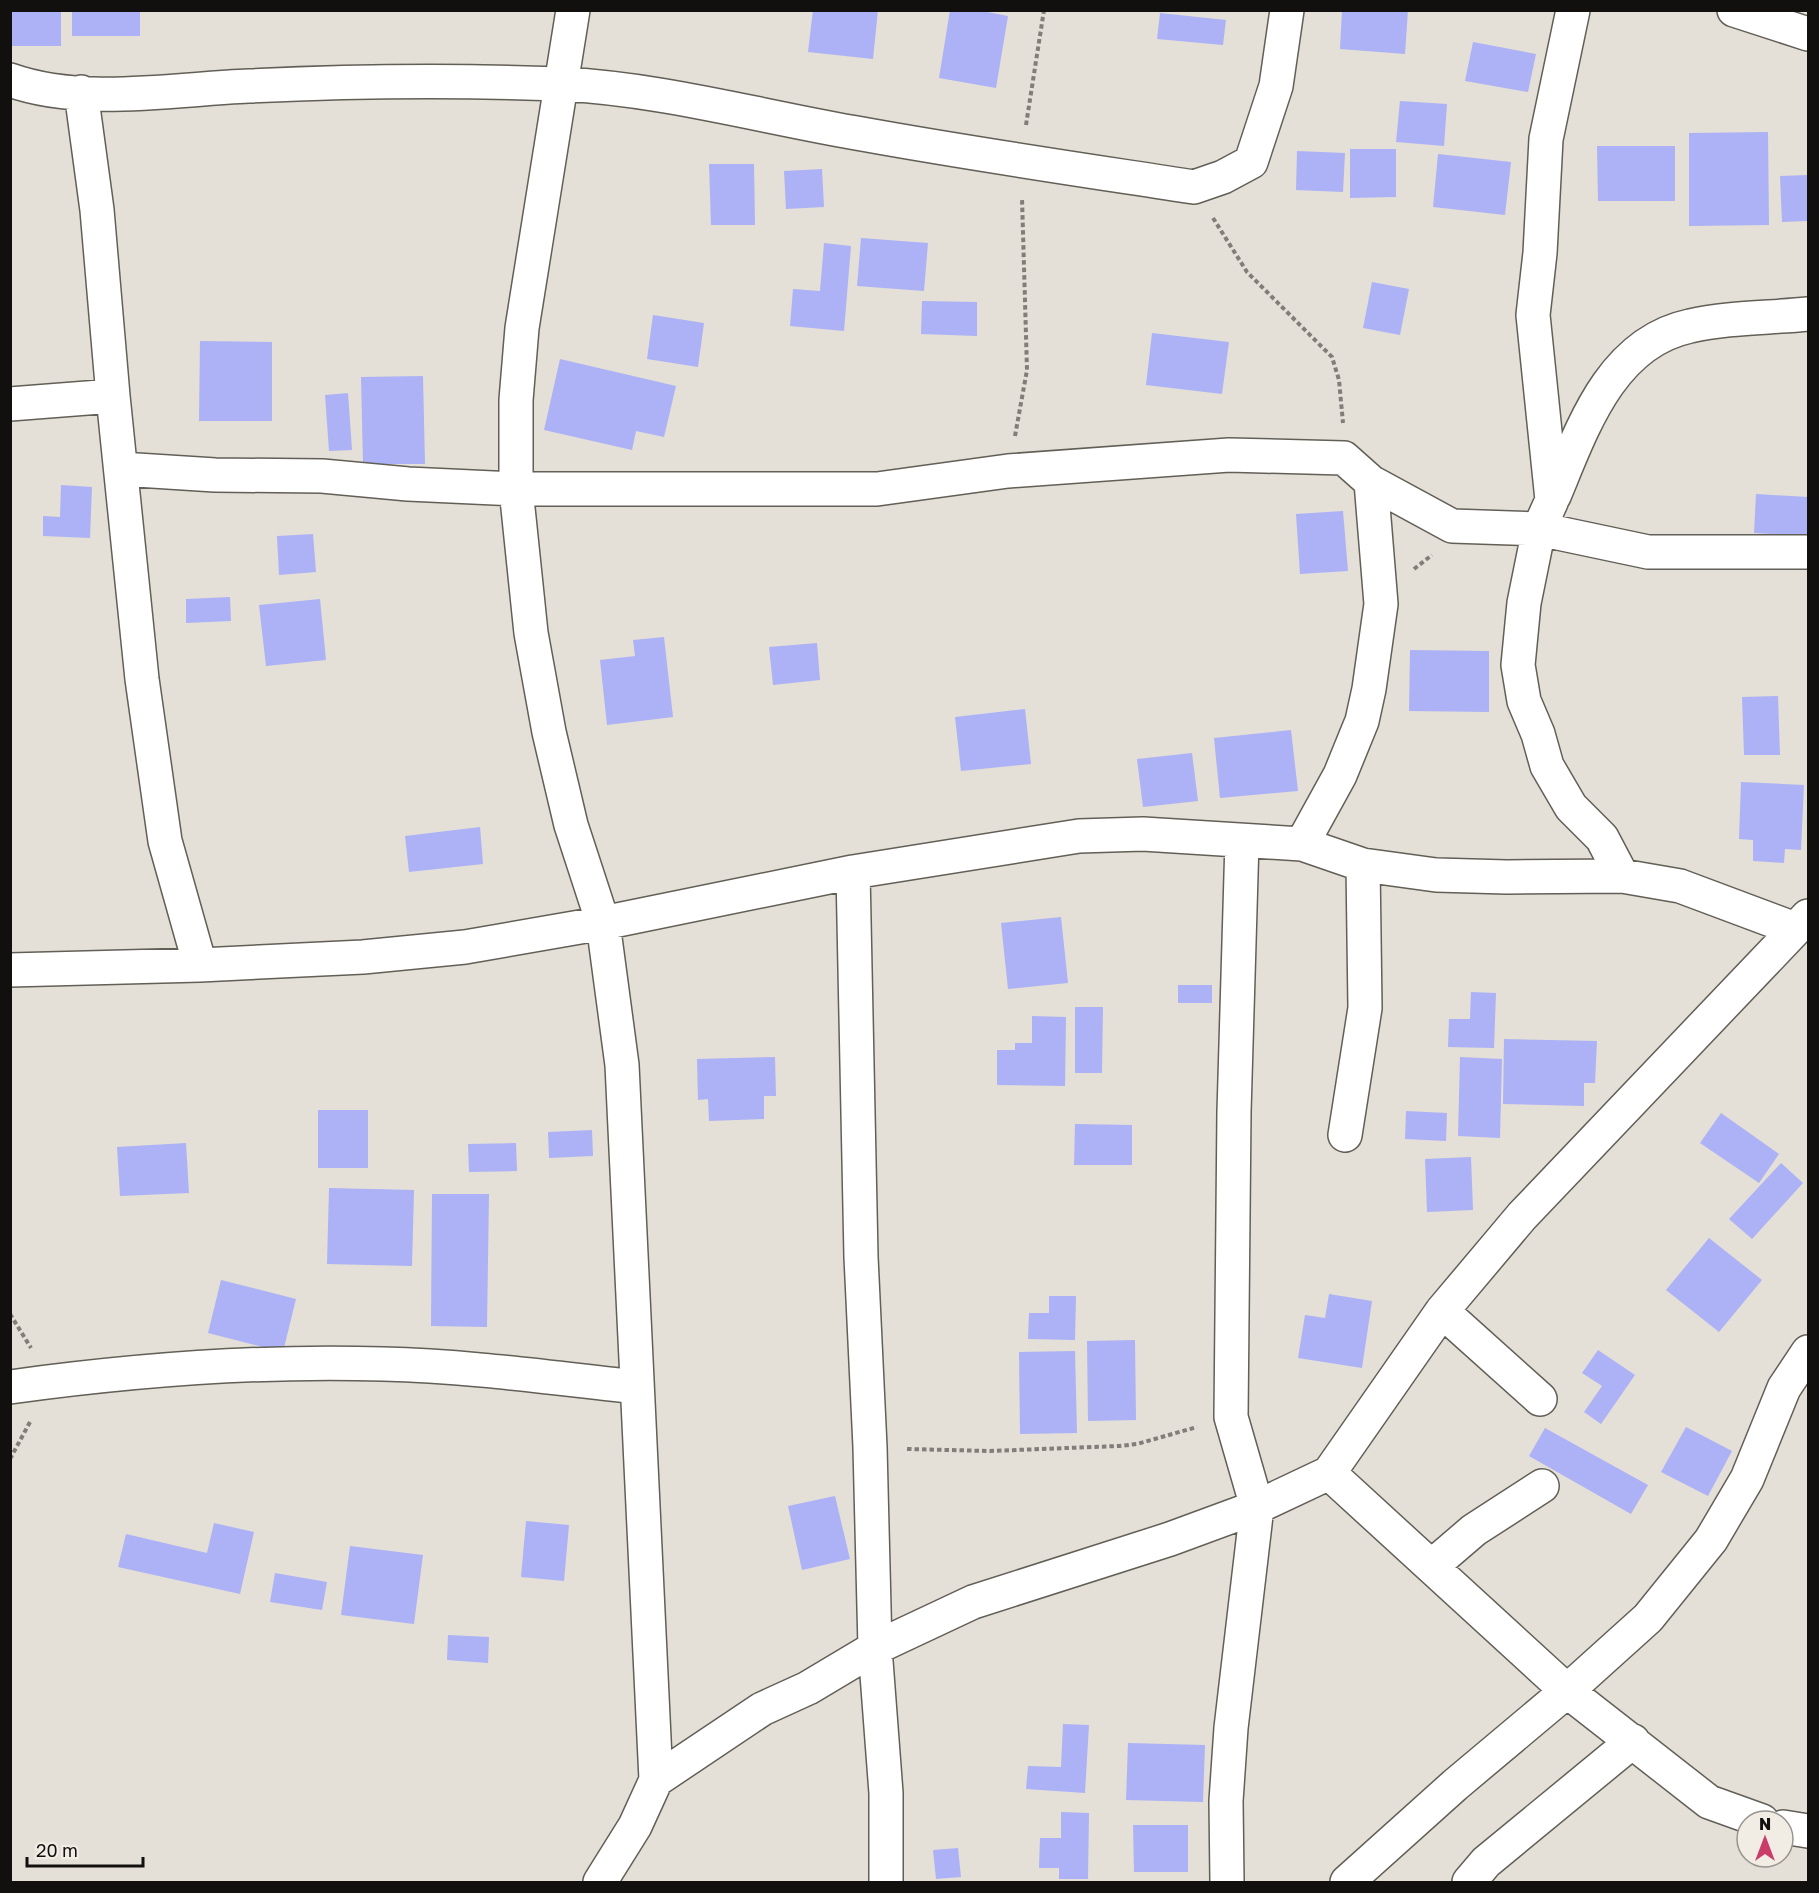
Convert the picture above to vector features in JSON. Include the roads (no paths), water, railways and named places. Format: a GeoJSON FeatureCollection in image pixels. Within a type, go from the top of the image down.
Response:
{"type":"FeatureCollection","features":[{"type":"Feature","properties":{"kind":"street"},"geometry":{"type":"LineString","coordinates":[[573,10],[564,84],[522,328],[516,400],[516,489],[531,633],[549,732],[571,825],[603,923],[622,1065],[656,1780],[635,1826],[600,1882]]}},
{"type":"Feature","properties":{"kind":"street"},"geometry":{"type":"LineString","coordinates":[[10,80],[26,86],[81,92],[130,93],[248,86],[407,82],[564,84],[675,97],[860,134],[1194,187],[1223,177],[1251,162],[1276,86],[1280,43],[1287,10]]}},
{"type":"Feature","properties":{"kind":"street"},"geometry":{"type":"LineString","coordinates":[[1545,515],[1533,315],[1540,253],[1546,139],[1573,10]]}},
{"type":"Feature","properties":{"kind":"street"},"geometry":{"type":"LineString","coordinates":[[1734,10],[1809,34]]}},
{"type":"Feature","properties":{"kind":"street"},"geometry":{"type":"LineString","coordinates":[[81,92],[94,180],[134,610],[165,842],[200,965]]}},
{"type":"Feature","properties":{"kind":"street"},"geometry":{"type":"LineString","coordinates":[[1622,876],[1602,838],[1571,807],[1547,766],[1538,734],[1524,701],[1518,665],[1524,603],[1545,515],[1585,421],[1611,379],[1638,349],[1664,334],[1691,326],[1809,314]]}},
{"type":"Feature","properties":{"kind":"street"},"geometry":{"type":"LineString","coordinates":[[10,404],[113,396]]}},
{"type":"Feature","properties":{"kind":"street"},"geometry":{"type":"LineString","coordinates":[[121,469],[215,475],[322,476],[408,484],[516,489],[877,489],[1008,471],[1228,455],[1344,459],[1371,482],[1403,502],[1452,526],[1545,515],[1647,552],[1809,552]]}},
{"type":"Feature","properties":{"kind":"street"},"geometry":{"type":"LineString","coordinates":[[1302,844],[1340,775],[1362,721],[1372,670],[1381,596],[1371,482]]}},
{"type":"Feature","properties":{"kind":"street"},"geometry":{"type":"LineString","coordinates":[[10,970],[200,965],[363,957],[465,947],[603,923],[853,872],[1079,836],[1143,834],[1302,844],[1364,865],[1436,875],[1507,878],[1622,876],[1680,886],[1802,922],[1522,1216],[1442,1311],[1329,1473],[1257,1507],[1170,1539],[1066,1570],[973,1602],[875,1648],[808,1688],[762,1709],[656,1780]]}},
{"type":"Feature","properties":{"kind":"street"},"geometry":{"type":"LineString","coordinates":[[1227,1882],[1226,1801],[1231,1728],[1257,1507],[1231,1417],[1234,1112],[1242,841]]}},
{"type":"Feature","properties":{"kind":"street"},"geometry":{"type":"LineString","coordinates":[[1345,1135],[1365,1008],[1364,865]]}},
{"type":"Feature","properties":{"kind":"street"},"geometry":{"type":"LineString","coordinates":[[853,872],[861,1257],[870,1448],[875,1648],[886,1793],[886,1882]]}},
{"type":"Feature","properties":{"kind":"street"},"geometry":{"type":"LineString","coordinates":[[1442,1311],[1540,1399]]}},
{"type":"Feature","properties":{"kind":"street"},"geometry":{"type":"LineString","coordinates":[[1347,1882],[1455,1785],[1568,1691],[1648,1618],[1711,1540],[1747,1479],[1784,1388],[1809,1352]]}},
{"type":"Feature","properties":{"kind":"street"},"geometry":{"type":"LineString","coordinates":[[10,1387],[249,1364],[383,1364],[488,1370],[637,1387]]}},
{"type":"Feature","properties":{"kind":"street"},"geometry":{"type":"LineString","coordinates":[[1329,1473],[1568,1691],[1709,1802],[1735,1811]]}},
{"type":"Feature","properties":{"kind":"street"},"geometry":{"type":"LineString","coordinates":[[1432,1566],[1474,1530],[1542,1486]]}},
{"type":"Feature","properties":{"kind":"street"},"geometry":{"type":"LineString","coordinates":[[1469,1882],[1486,1862],[1633,1741]]}}]}
